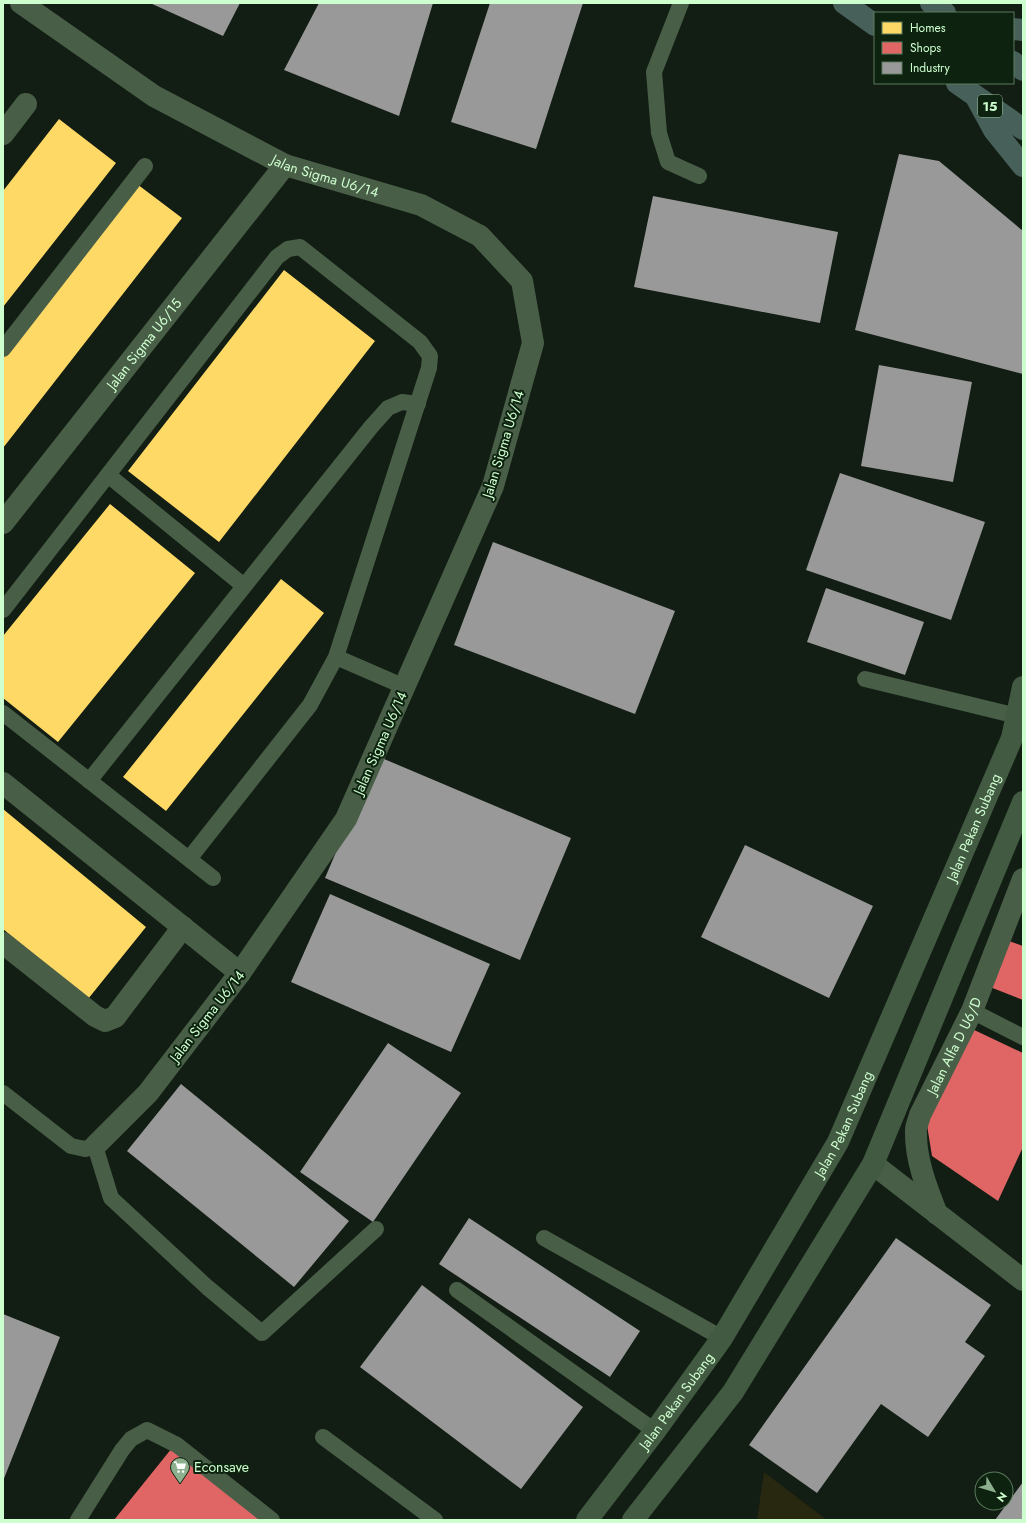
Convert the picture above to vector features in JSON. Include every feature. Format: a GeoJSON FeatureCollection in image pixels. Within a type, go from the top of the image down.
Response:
{"type":"FeatureCollection","features":[{"type":"Feature","properties":{"kind":"highway"},"geometry":{"type":"LineString","coordinates":[[844,3],[874,24]]}},
{"type":"Feature","properties":{"kind":"highway"},"geometry":{"type":"LineString","coordinates":[[931,3],[944,12]]}},
{"type":"Feature","properties":{"kind":"highway"},"geometry":{"type":"LineString","coordinates":[[1014,63],[1023,70]]}},
{"type":"Feature","properties":{"kind":"highway","name":"15"},"geometry":{"type":"LineString","coordinates":[[958,84],[1023,129]]}},
{"type":"Feature","properties":{"kind":"highway"},"geometry":{"type":"LineString","coordinates":[[976,97],[994,130],[1023,166]]}},
{"type":"Feature","properties":{"kind":"main road","name":"Jalan Pekan Subang"},"geometry":{"type":"LineString","coordinates":[[587,1520],[655,1431],[722,1338],[838,1142],[1012,738],[1023,687]]}},
{"type":"Feature","properties":{"kind":"main road"},"geometry":{"type":"LineString","coordinates":[[633,1520],[733,1392],[873,1164],[1023,802]]}},
{"type":"Feature","properties":{"kind":"street","name":"Jalan Sigma U6/14"},"geometry":{"type":"LineString","coordinates":[[21,3],[154,96],[285,165],[421,205],[480,236],[522,281],[533,343],[493,486],[346,819],[240,973],[148,1093],[95,1146]]}},
{"type":"Feature","properties":{"kind":"street"},"geometry":{"type":"LineString","coordinates":[[3,134],[26,104]]}},
{"type":"Feature","properties":{"kind":"street","name":"Jalan Sigma U6/15"},"geometry":{"type":"LineString","coordinates":[[3,523],[285,165]]}},
{"type":"Feature","properties":{"kind":"street"},"geometry":{"type":"LineString","coordinates":[[3,783],[240,973]]}},
{"type":"Feature","properties":{"kind":"street","name":"Jalan Alfa D U6/D"},"geometry":{"type":"LineString","coordinates":[[937,1214],[926,1187],[920,1162],[916,1129],[920,1115],[972,1011],[1023,879]]}},
{"type":"Feature","properties":{"kind":"street"},"geometry":{"type":"LineString","coordinates":[[3,943],[95,1016],[105,1021],[115,1017],[183,927]]}},
{"type":"Feature","properties":{"kind":"street"},"geometry":{"type":"LineString","coordinates":[[873,1164],[1023,1280]]}},
{"type":"Feature","properties":{"kind":"lane"},"geometry":{"type":"LineString","coordinates":[[681,3],[654,72],[659,133],[668,162],[699,176]]}},
{"type":"Feature","properties":{"kind":"lane"},"geometry":{"type":"LineString","coordinates":[[3,349],[145,166]]}},
{"type":"Feature","properties":{"kind":"lane"},"geometry":{"type":"LineString","coordinates":[[3,610],[277,257],[288,249],[300,247],[420,342],[430,356],[429,368],[336,657],[310,704],[189,860]]}},
{"type":"Feature","properties":{"kind":"lane"},"geometry":{"type":"LineString","coordinates":[[89,781],[371,427],[388,408],[402,402],[418,404]]}},
{"type":"Feature","properties":{"kind":"lane"},"geometry":{"type":"LineString","coordinates":[[108,476],[244,586]]}},
{"type":"Feature","properties":{"kind":"lane"},"geometry":{"type":"LineString","coordinates":[[336,657],[405,687]]}},
{"type":"Feature","properties":{"kind":"lane"},"geometry":{"type":"LineString","coordinates":[[865,679],[1017,716]]}},
{"type":"Feature","properties":{"kind":"lane"},"geometry":{"type":"LineString","coordinates":[[3,713],[213,878]]}},
{"type":"Feature","properties":{"kind":"lane"},"geometry":{"type":"LineString","coordinates":[[972,1011],[1023,1037]]}},
{"type":"Feature","properties":{"kind":"lane"},"geometry":{"type":"LineString","coordinates":[[3,1093],[71,1146],[85,1150],[95,1146],[111,1198],[207,1287],[262,1333],[376,1229]]}},
{"type":"Feature","properties":{"kind":"lane"},"geometry":{"type":"LineString","coordinates":[[544,1238],[722,1338]]}},
{"type":"Feature","properties":{"kind":"lane"},"geometry":{"type":"LineString","coordinates":[[456,1290],[655,1431]]}},
{"type":"Feature","properties":{"kind":"lane"},"geometry":{"type":"LineString","coordinates":[[78,1520],[122,1450],[131,1439],[147,1430],[177,1445],[272,1520]]}},
{"type":"Feature","properties":{"kind":"lane"},"geometry":{"type":"LineString","coordinates":[[322,1437],[435,1520]]}},
{"type":"Feature","properties":{"kind":"shaded area"},"geometry":{"type":"Polygon","coordinates":[[[764,1472],[827,1520],[757,1520],[764,1472]]]}},
{"type":"Feature","properties":{"kind":"building: Homes"},"geometry":{"type":"Polygon","coordinates":[[[59,119],[116,163],[3,307],[3,191],[59,119]]]}},
{"type":"Feature","properties":{"kind":"building: Homes"},"geometry":{"type":"Polygon","coordinates":[[[137,184],[182,218],[3,448],[3,357],[137,184]]]}},
{"type":"Feature","properties":{"kind":"building: Homes"},"geometry":{"type":"Polygon","coordinates":[[[284,270],[375,341],[219,542],[128,471],[284,270]]]}},
{"type":"Feature","properties":{"kind":"building: Homes"},"geometry":{"type":"Polygon","coordinates":[[[110,504],[195,573],[58,742],[3,698],[3,636],[110,504]]]}},
{"type":"Feature","properties":{"kind":"building: Homes"},"geometry":{"type":"Polygon","coordinates":[[[281,579],[324,613],[166,811],[123,777],[281,579]]]}},
{"type":"Feature","properties":{"kind":"building: Homes"},"geometry":{"type":"Polygon","coordinates":[[[3,809],[146,927],[88,999],[3,929],[3,809]]]}},
{"type":"Feature","properties":{"kind":"building: Shops"},"geometry":{"type":"Polygon","coordinates":[[[1009,941],[1023,946],[1023,1000],[990,987],[1009,941]]]}},
{"type":"Feature","properties":{"kind":"building: Shops"},"geometry":{"type":"Polygon","coordinates":[[[970,1028],[1023,1053],[1023,1147],[998,1201],[932,1156],[927,1125],[970,1028]]]}},
{"type":"Feature","properties":{"kind":"building: Shops","name":"Econsave"},"geometry":{"type":"Polygon","coordinates":[[[172,1448],[261,1520],[114,1520],[172,1448]]]}},
{"type":"Feature","properties":{"kind":"building: Industry"},"geometry":{"type":"Polygon","coordinates":[[[150,3],[240,3],[223,36],[150,3]]]}},
{"type":"Feature","properties":{"kind":"building: Industry"},"geometry":{"type":"Polygon","coordinates":[[[319,3],[433,3],[399,116],[284,70],[319,3]]]}},
{"type":"Feature","properties":{"kind":"building: Industry"},"geometry":{"type":"Polygon","coordinates":[[[490,3],[583,3],[536,149],[451,122],[490,3]]]}},
{"type":"Feature","properties":{"kind":"building: Industry"},"geometry":{"type":"Polygon","coordinates":[[[899,154],[939,161],[1023,231],[1023,374],[855,330],[899,154]]]}},
{"type":"Feature","properties":{"kind":"building: Industry"},"geometry":{"type":"Polygon","coordinates":[[[653,196],[838,232],[820,323],[634,287],[653,196]]]}},
{"type":"Feature","properties":{"kind":"building: Industry"},"geometry":{"type":"Polygon","coordinates":[[[879,365],[972,382],[953,482],[861,466],[879,365]]]}},
{"type":"Feature","properties":{"kind":"building: Industry"},"geometry":{"type":"Polygon","coordinates":[[[840,473],[985,522],[951,620],[806,570],[840,473]]]}},
{"type":"Feature","properties":{"kind":"building: Industry"},"geometry":{"type":"Polygon","coordinates":[[[493,542],[675,611],[635,714],[454,645],[493,542]]]}},
{"type":"Feature","properties":{"kind":"building: Industry"},"geometry":{"type":"Polygon","coordinates":[[[826,588],[924,622],[905,675],[807,642],[826,588]]]}},
{"type":"Feature","properties":{"kind":"building: Industry"},"geometry":{"type":"Polygon","coordinates":[[[377,756],[571,838],[520,960],[325,878],[377,756]]]}},
{"type":"Feature","properties":{"kind":"building: Industry"},"geometry":{"type":"Polygon","coordinates":[[[745,845],[873,906],[829,998],[701,937],[745,845]]]}},
{"type":"Feature","properties":{"kind":"building: Industry"},"geometry":{"type":"Polygon","coordinates":[[[330,894],[490,964],[451,1052],[291,982],[330,894]]]}},
{"type":"Feature","properties":{"kind":"building: Industry"},"geometry":{"type":"Polygon","coordinates":[[[388,1043],[461,1093],[373,1222],[300,1172],[388,1043]]]}},
{"type":"Feature","properties":{"kind":"building: Industry"},"geometry":{"type":"Polygon","coordinates":[[[181,1084],[349,1221],[294,1287],[127,1151],[181,1084]]]}},
{"type":"Feature","properties":{"kind":"building: Industry"},"geometry":{"type":"Polygon","coordinates":[[[469,1218],[640,1331],[610,1377],[439,1264],[469,1218]]]}},
{"type":"Feature","properties":{"kind":"building: Industry"},"geometry":{"type":"Polygon","coordinates":[[[896,1238],[991,1305],[965,1342],[985,1356],[928,1437],[881,1404],[817,1493],[749,1445],[896,1238]]]}},
{"type":"Feature","properties":{"kind":"building: Industry"},"geometry":{"type":"Polygon","coordinates":[[[422,1285],[583,1407],[521,1489],[360,1367],[422,1285]]]}},
{"type":"Feature","properties":{"kind":"building: Industry"},"geometry":{"type":"Polygon","coordinates":[[[3,1314],[60,1337],[3,1481],[3,1314]]]}},
{"type":"Feature","properties":{"kind":"building: Industry"},"geometry":{"type":"Polygon","coordinates":[[[1023,1482],[1023,1520],[995,1520],[1002,1511],[1014,1511],[1014,1494],[1023,1482]]]}},
{"type":"Feature","properties":{"kind":"place","name":"Econsave"},"geometry":{"type":"Point","coordinates":[180,1484]}}]}
